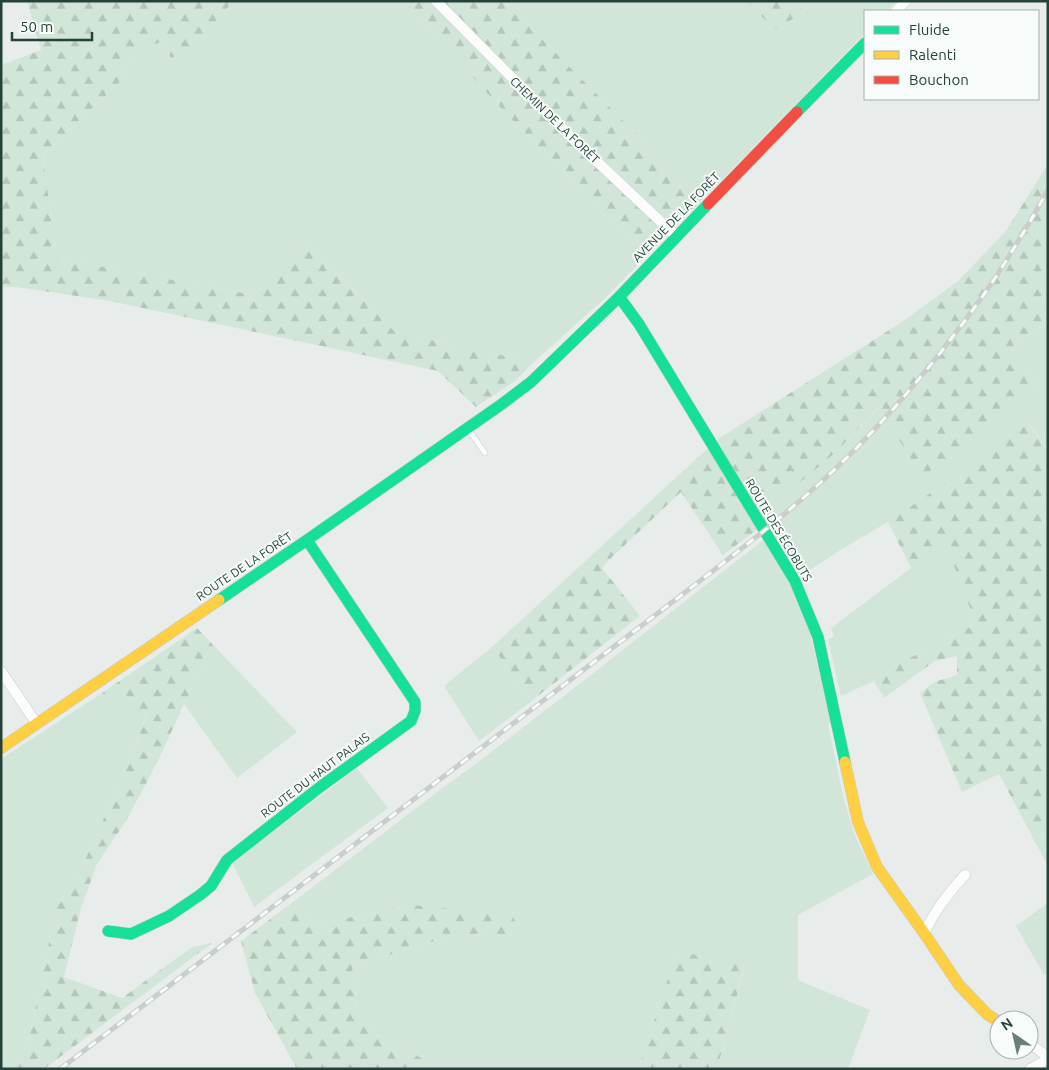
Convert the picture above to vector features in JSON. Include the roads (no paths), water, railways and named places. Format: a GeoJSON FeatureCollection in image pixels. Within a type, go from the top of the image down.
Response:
{"type":"FeatureCollection","features":[{"type":"Feature","properties":{"kind":"street","name":"CHEMIN DE LA FORÊT"},"geometry":{"type":"LineString","coordinates":[[436,1],[573,139],[676,236]]}},
{"type":"Feature","properties":{"kind":"street"},"geometry":{"type":"LineString","coordinates":[[897,10],[906,1]]}},
{"type":"Feature","properties":{"kind":"street","name":"AVENUE DE LA FORÊT"},"geometry":{"type":"LineString","coordinates":[[502,404],[531,382],[618,298],[864,44]]}},
{"type":"Feature","properties":{"kind":"street","name":"ROUTE DES ÉCOBUTS"},"geometry":{"type":"LineString","coordinates":[[618,298],[639,324],[795,581],[818,637],[858,822],[877,867],[959,985],[989,1015]]}},
{"type":"Feature","properties":{"kind":"street","name":"ROUTE DE LA FORÊT"},"geometry":{"type":"LineString","coordinates":[[1,748],[307,540],[502,404]]}},
{"type":"Feature","properties":{"kind":"street","name":"ROUTE DU HAUT PALAIS"},"geometry":{"type":"LineString","coordinates":[[108,931],[131,934],[169,916],[200,895],[211,886],[227,860],[320,787],[411,721],[416,711],[414,702],[307,540]]}},
{"type":"Feature","properties":{"kind":"street"},"geometry":{"type":"LineString","coordinates":[[1,671],[37,724]]}},
{"type":"Feature","properties":{"kind":"street"},"geometry":{"type":"LineString","coordinates":[[924,933],[947,894],[965,875]]}},
{"type":"Feature","properties":{"kind":"street"},"geometry":{"type":"LineString","coordinates":[[1030,1069],[1048,1058]]}},
{"type":"Feature","properties":{"kind":"lane"},"geometry":{"type":"LineString","coordinates":[[467,428],[485,453]]}},
{"type":"Feature","properties":{"kind":"railway"},"geometry":{"type":"LineString","coordinates":[[60,1069],[705,577],[763,532],[819,484],[881,423],[937,357],[990,285],[1048,190]]}}]}
